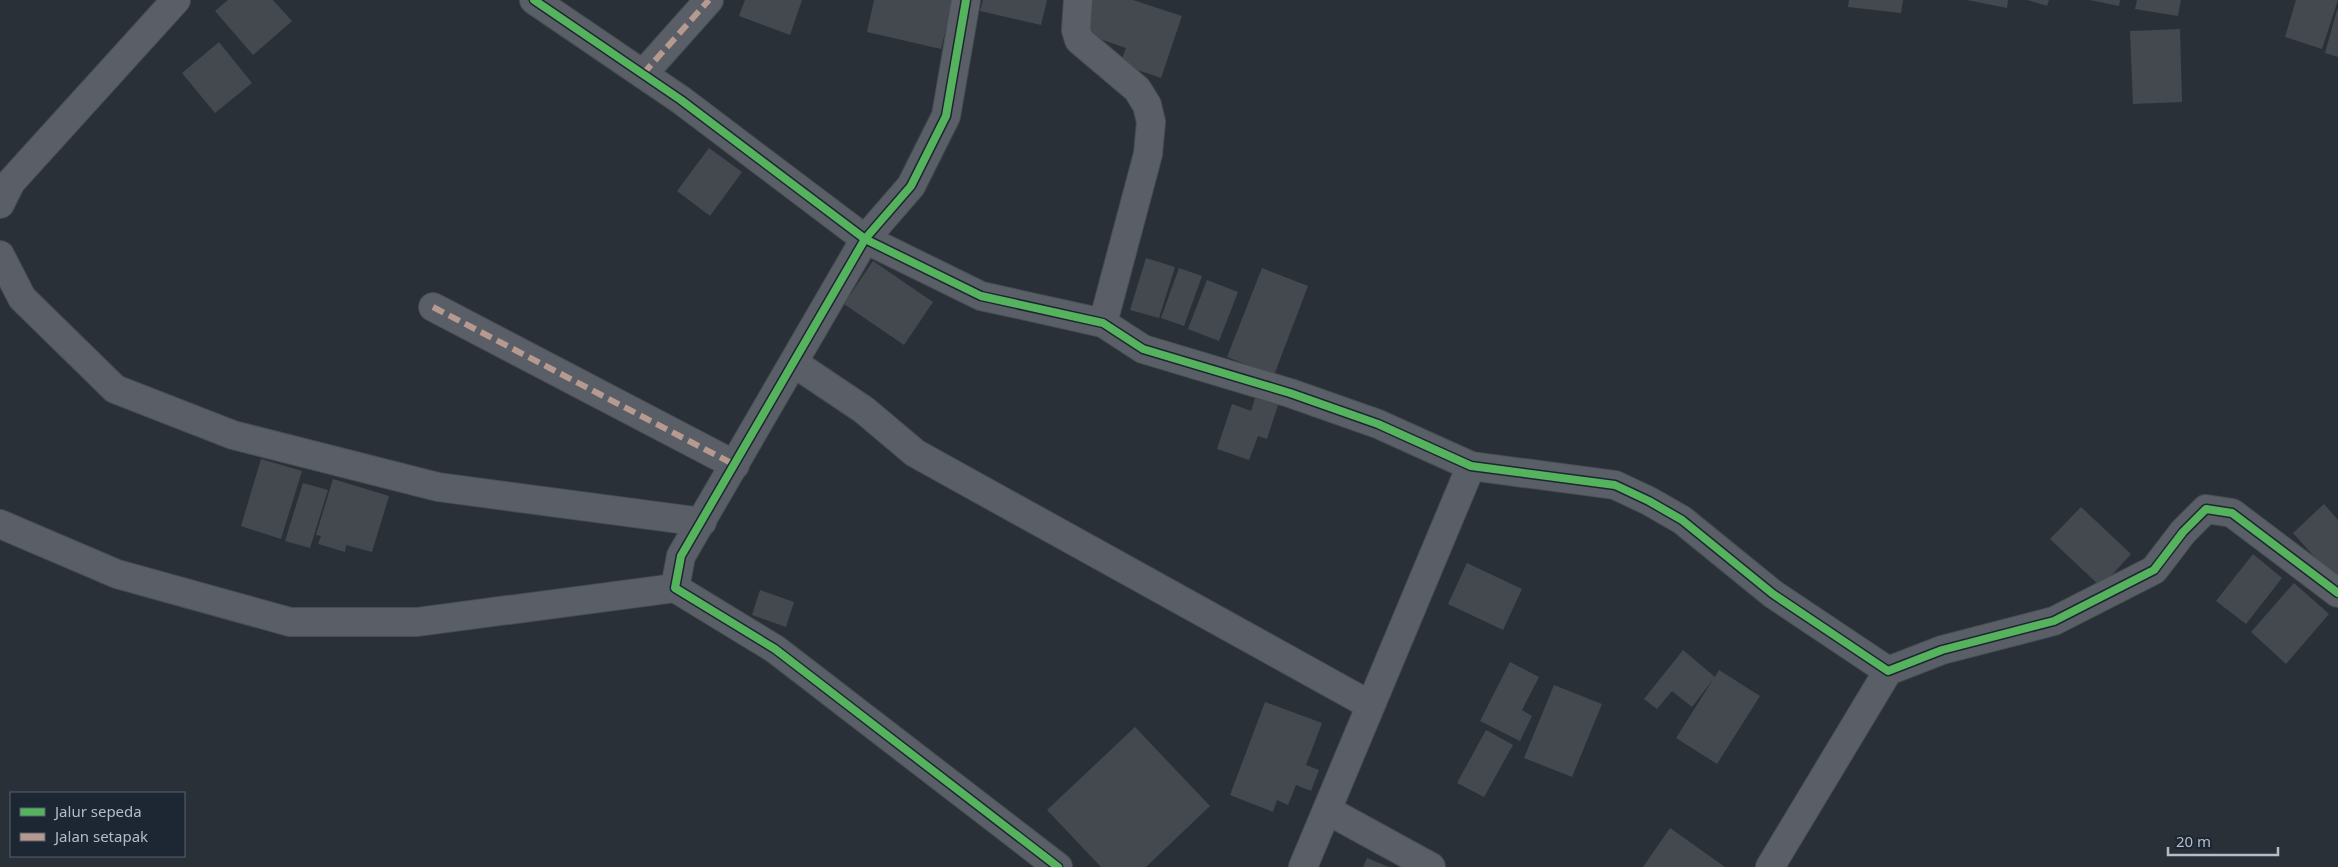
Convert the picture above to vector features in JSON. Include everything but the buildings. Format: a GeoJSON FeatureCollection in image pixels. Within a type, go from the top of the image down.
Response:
{"type":"FeatureCollection","features":[{"type":"Feature","properties":{"kind":"street"},"geometry":{"type":"LineString","coordinates":[[0,204],[11,182],[176,0]]}},
{"type":"Feature","properties":{"kind":"street"},"geometry":{"type":"LineString","coordinates":[[534,0],[681,100],[865,239],[981,296],[1103,322],[1143,349],[1290,392],[1378,424],[1472,466],[1615,485],[1649,501],[1682,520],[1773,594],[1888,671]]}},
{"type":"Feature","properties":{"kind":"street"},"geometry":{"type":"LineString","coordinates":[[642,74],[709,0]]}},
{"type":"Feature","properties":{"kind":"street"},"geometry":{"type":"LineString","coordinates":[[675,588],[681,556],[865,239],[911,186],[946,116],[966,0]]}},
{"type":"Feature","properties":{"kind":"street"},"geometry":{"type":"LineString","coordinates":[[1078,0],[1076,30],[1079,40],[1137,88],[1147,105],[1151,122],[1148,154],[1103,322]]}},
{"type":"Feature","properties":{"kind":"street"},"geometry":{"type":"LineString","coordinates":[[0,255],[22,298],[115,390],[233,435],[438,487],[702,522]]}},
{"type":"Feature","properties":{"kind":"street"},"geometry":{"type":"LineString","coordinates":[[433,307],[735,465]]}},
{"type":"Feature","properties":{"kind":"street"},"geometry":{"type":"LineString","coordinates":[[794,363],[864,410],[915,453],[1370,705]]}},
{"type":"Feature","properties":{"kind":"street"},"geometry":{"type":"LineString","coordinates":[[1303,867],[1472,466]]}},
{"type":"Feature","properties":{"kind":"street"},"geometry":{"type":"LineString","coordinates":[[1770,867],[1888,671],[1942,650],[2054,621],[2154,570],[2183,532],[2206,509],[2232,513],[2338,593]]}},
{"type":"Feature","properties":{"kind":"street"},"geometry":{"type":"LineString","coordinates":[[0,524],[117,574],[290,622],[416,622],[675,588],[775,649],[1058,867]]}},
{"type":"Feature","properties":{"kind":"street"},"geometry":{"type":"LineString","coordinates":[[1327,810],[1432,867]]}},
{"type":"Feature","properties":{"kind":"marked path"},"geometry":{"type":"LineString","coordinates":[[643,74],[709,0]]}},
{"type":"Feature","properties":{"kind":"marked path"},"geometry":{"type":"LineString","coordinates":[[433,307],[735,465]]}},
{"type":"Feature","properties":{"kind":"cycle path"},"geometry":{"type":"LineString","coordinates":[[534,0],[681,100],[865,239],[981,296],[1103,323],[1143,349],[1290,393],[1378,424],[1471,466],[1615,485],[1649,501],[1682,520],[1773,594],[1888,671],[1942,650],[2054,621],[2154,570],[2183,532],[2206,509],[2232,513],[2338,593]]}},
{"type":"Feature","properties":{"kind":"cycle path"},"geometry":{"type":"LineString","coordinates":[[966,0],[946,116],[911,186],[865,239],[681,556],[675,588],[775,649],[1058,867]]}}]}
